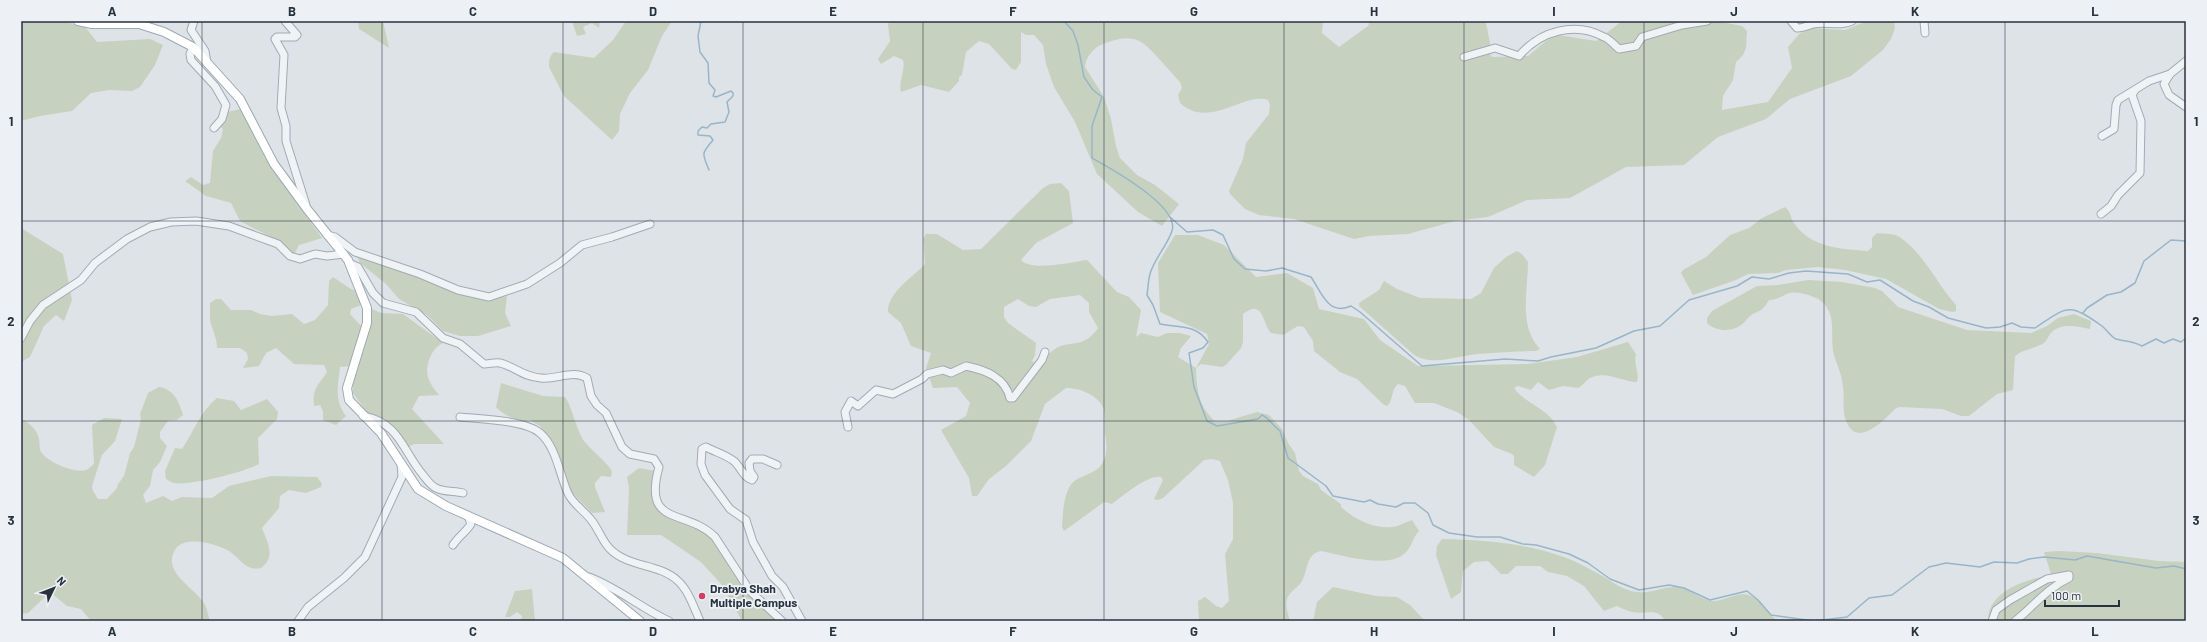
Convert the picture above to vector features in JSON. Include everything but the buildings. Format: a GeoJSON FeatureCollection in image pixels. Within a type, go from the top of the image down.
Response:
{"type":"FeatureCollection","features":[{"type":"Feature","properties":{"kind":"main road"},"geometry":{"type":"LineString","coordinates":[[78,21],[92,24],[140,24],[164,32],[193,47],[240,100],[274,164],[327,235],[351,264],[367,308],[367,322],[350,378],[348,394],[352,405],[381,433],[418,489],[446,506],[553,553],[589,577],[640,621]]}},
{"type":"Feature","properties":{"kind":"street"},"geometry":{"type":"LineString","coordinates":[[194,21],[191,30],[205,51],[207,63]]}},
{"type":"Feature","properties":{"kind":"street"},"geometry":{"type":"LineString","coordinates":[[285,21],[297,35],[295,38],[278,37],[275,39],[284,55],[281,108],[286,126],[286,141],[307,209]]}},
{"type":"Feature","properties":{"kind":"street"},"geometry":{"type":"LineString","coordinates":[[1464,57],[1494,48],[1519,56],[1527,47],[1559,30],[1575,30],[1605,37],[1619,49],[1636,46],[1642,37],[1682,25],[1707,21]]}},
{"type":"Feature","properties":{"kind":"street"},"geometry":{"type":"LineString","coordinates":[[1791,21],[1797,28],[1802,28],[1813,24],[1846,24],[1852,21]]}},
{"type":"Feature","properties":{"kind":"street"},"geometry":{"type":"LineString","coordinates":[[1924,21],[1925,33]]}},
{"type":"Feature","properties":{"kind":"street"},"geometry":{"type":"LineString","coordinates":[[193,47],[190,54],[191,60],[215,86],[226,105],[222,119],[214,128]]}},
{"type":"Feature","properties":{"kind":"street"},"geometry":{"type":"LineString","coordinates":[[2186,61],[2170,74],[2164,84],[2169,95],[2186,106]]}},
{"type":"Feature","properties":{"kind":"street"},"geometry":{"type":"LineString","coordinates":[[2102,136],[2114,128],[2116,105],[2118,100],[2149,80],[2170,74]]}},
{"type":"Feature","properties":{"kind":"street"},"geometry":{"type":"LineString","coordinates":[[2100,214],[2111,206],[2118,195],[2140,173],[2141,121],[2132,96],[2135,90]]}},
{"type":"Feature","properties":{"kind":"street"},"geometry":{"type":"LineString","coordinates":[[21,338],[30,321],[43,305],[81,280],[95,264],[127,239],[157,226],[171,222],[196,221],[229,226],[278,244],[290,256],[300,259],[315,254],[327,256],[344,254]]}},
{"type":"Feature","properties":{"kind":"street"},"geometry":{"type":"LineString","coordinates":[[327,235],[335,237],[355,252],[420,274],[458,290],[489,297],[527,284],[560,263],[582,245],[612,237],[650,224]]}},
{"type":"Feature","properties":{"kind":"street"},"geometry":{"type":"LineString","coordinates":[[351,264],[358,267],[373,293],[383,303],[416,312],[443,338],[460,344],[484,364],[500,363],[528,376],[542,379],[571,374],[581,374],[587,378],[591,396],[597,405],[606,413],[622,447],[630,454],[654,459],[659,466],[654,490],[659,506],[672,516],[708,530],[715,536],[750,591],[782,621]]}},
{"type":"Feature","properties":{"kind":"street"},"geometry":{"type":"LineString","coordinates":[[848,427],[845,412],[851,401],[858,406],[876,390],[893,394],[922,379],[926,374],[943,370],[951,373],[966,366],[987,372],[1000,380],[1008,389],[1010,398],[1013,398],[1042,360],[1045,352]]}},
{"type":"Feature","properties":{"kind":"street"},"geometry":{"type":"LineString","coordinates":[[363,416],[376,418],[392,428],[399,436],[412,462],[436,489],[464,493]]}},
{"type":"Feature","properties":{"kind":"street"},"geometry":{"type":"LineString","coordinates":[[460,417],[522,425],[541,434],[552,451],[567,492],[591,519],[608,547],[624,559],[655,568],[673,577],[685,590],[700,621]]}},
{"type":"Feature","properties":{"kind":"street"},"geometry":{"type":"LineString","coordinates":[[777,465],[763,459],[752,459],[749,463],[750,471],[754,477],[752,480],[747,479],[734,462],[726,456],[706,447],[702,449],[700,464],[705,475],[730,509],[746,520],[753,542],[772,576],[783,587],[802,621]]}},
{"type":"Feature","properties":{"kind":"street"},"geometry":{"type":"LineString","coordinates":[[298,621],[308,607],[344,578],[365,557],[402,477],[401,463]]}},
{"type":"Feature","properties":{"kind":"street"},"geometry":{"type":"LineString","coordinates":[[453,546],[457,538],[466,532],[471,524],[468,516]]}},
{"type":"Feature","properties":{"kind":"street"},"geometry":{"type":"LineString","coordinates":[[1992,621],[1996,610],[2010,600],[2047,579],[2069,575],[2069,578],[2037,599],[2028,611],[2015,621]]}},
{"type":"Feature","properties":{"kind":"street"},"geometry":{"type":"LineString","coordinates":[[589,577],[603,582],[654,614],[669,621]]}},
{"type":"Feature","properties":{"kind":"green space"},"geometry":{"type":"Polygon","coordinates":[[[21,21],[64,21],[86,28],[97,42],[150,39],[163,45],[155,65],[140,87],[132,91],[109,90],[91,93],[72,111],[40,116],[21,121],[21,21]]]}},
{"type":"Feature","properties":{"kind":"green space"},"geometry":{"type":"Polygon","coordinates":[[[358,21],[383,21],[389,48],[359,29],[358,21]]]}},
{"type":"Feature","properties":{"kind":"green space"},"geometry":{"type":"Polygon","coordinates":[[[572,21],[600,21],[599,28],[592,23],[583,27],[586,34],[577,36],[572,21]]]}},
{"type":"Feature","properties":{"kind":"green space"},"geometry":{"type":"Polygon","coordinates":[[[626,21],[672,21],[662,36],[648,70],[630,93],[620,114],[619,131],[612,140],[564,96],[549,67],[549,60],[554,52],[594,58],[613,40],[626,21]]]}},
{"type":"Feature","properties":{"kind":"green space"},"geometry":{"type":"Polygon","coordinates":[[[889,21],[1323,21],[1322,33],[1339,47],[1368,26],[1370,21],[1487,21],[1485,23],[1490,43],[1488,51],[1492,57],[1528,56],[1547,40],[1558,35],[1596,41],[1622,21],[1716,21],[1742,26],[1747,31],[1746,48],[1743,55],[1736,62],[1733,80],[1723,96],[1722,110],[1768,102],[1792,68],[1788,47],[1800,33],[1813,28],[1845,30],[1867,21],[1894,21],[1895,28],[1891,39],[1883,50],[1851,76],[1790,99],[1766,119],[1718,137],[1684,165],[1626,167],[1570,198],[1527,200],[1488,217],[1455,221],[1408,234],[1369,236],[1354,239],[1294,219],[1259,215],[1245,209],[1230,194],[1229,191],[1243,159],[1246,143],[1269,114],[1270,105],[1268,100],[1258,99],[1248,101],[1214,112],[1203,113],[1191,110],[1180,103],[1178,95],[1182,88],[1180,82],[1154,53],[1139,41],[1125,38],[1107,42],[1100,45],[1091,53],[1085,67],[1104,97],[1120,158],[1137,175],[1155,185],[1179,204],[1162,226],[1138,212],[1097,174],[1075,122],[1054,87],[1046,64],[1043,45],[1034,35],[1026,35],[1021,32],[1021,62],[1016,70],[1012,69],[989,44],[979,41],[966,52],[962,75],[959,77],[959,81],[949,92],[921,85],[901,92],[900,84],[904,68],[903,60],[894,56],[881,64],[878,59],[890,41],[889,21]]]}},
{"type":"Feature","properties":{"kind":"green space"},"geometry":{"type":"Polygon","coordinates":[[[241,109],[262,149],[305,210],[304,213],[322,238],[299,245],[294,255],[280,242],[240,221],[231,203],[206,196],[185,181],[191,177],[203,185],[210,183],[213,151],[221,138],[223,129],[220,126],[227,112],[241,109]]]}},
{"type":"Feature","properties":{"kind":"green space"},"geometry":{"type":"Polygon","coordinates":[[[1061,183],[1069,191],[1073,223],[1036,243],[1021,260],[1026,264],[1042,266],[1087,260],[1117,292],[1129,297],[1141,310],[1136,337],[1141,333],[1158,337],[1167,333],[1180,333],[1191,336],[1181,348],[1178,357],[1196,368],[1198,390],[1202,403],[1209,415],[1215,421],[1227,421],[1257,412],[1269,415],[1282,429],[1288,443],[1295,453],[1299,471],[1303,476],[1318,484],[1321,490],[1341,504],[1341,507],[1346,511],[1371,525],[1385,527],[1394,527],[1412,520],[1419,531],[1407,552],[1396,558],[1375,561],[1352,558],[1321,551],[1316,553],[1308,562],[1302,582],[1288,596],[1286,602],[1290,621],[1199,621],[1198,601],[1205,597],[1216,606],[1222,608],[1229,601],[1225,554],[1233,539],[1233,503],[1228,480],[1220,461],[1212,459],[1204,460],[1163,498],[1158,500],[1154,499],[1163,480],[1161,477],[1149,479],[1135,487],[1112,504],[1104,502],[1064,531],[1062,527],[1064,506],[1070,486],[1077,479],[1099,468],[1104,461],[1106,449],[1103,407],[1092,395],[1071,388],[1066,388],[1045,404],[1031,441],[1006,466],[989,479],[977,496],[972,496],[969,478],[941,430],[966,416],[970,403],[957,387],[933,388],[926,368],[931,353],[911,346],[901,323],[888,312],[889,305],[896,292],[925,264],[923,239],[926,234],[937,234],[963,250],[981,249],[1043,188],[1050,184],[1061,183]],[[1080,295],[1050,299],[1036,307],[1029,306],[1018,299],[1004,307],[1004,317],[1008,323],[1036,343],[1035,355],[1032,361],[1036,364],[1042,362],[1055,349],[1061,346],[1082,342],[1092,335],[1098,328],[1089,312],[1089,303],[1080,295]]]}},
{"type":"Feature","properties":{"kind":"green space"},"geometry":{"type":"Polygon","coordinates":[[[1785,207],[1794,223],[1801,231],[1809,238],[1827,246],[1868,251],[1872,247],[1872,238],[1877,233],[1899,236],[1917,252],[1924,261],[1956,305],[1956,311],[1953,312],[1939,309],[1886,279],[1845,270],[1818,267],[1786,270],[1778,273],[1748,274],[1736,280],[1693,295],[1681,273],[1683,270],[1706,257],[1730,235],[1749,228],[1762,218],[1785,207]]]}},
{"type":"Feature","properties":{"kind":"green space"},"geometry":{"type":"Polygon","coordinates":[[[21,228],[63,254],[72,300],[64,321],[56,315],[44,326],[30,357],[21,362],[21,228]]]}},
{"type":"Feature","properties":{"kind":"green space"},"geometry":{"type":"Polygon","coordinates":[[[1175,235],[1198,235],[1224,245],[1256,277],[1287,273],[1313,288],[1319,309],[1364,319],[1380,340],[1418,366],[1527,364],[1577,357],[1628,342],[1636,354],[1635,362],[1638,378],[1637,382],[1631,382],[1602,375],[1590,378],[1578,388],[1563,386],[1549,390],[1538,382],[1531,390],[1518,386],[1514,388],[1524,398],[1548,415],[1557,427],[1545,465],[1534,477],[1514,465],[1514,456],[1512,454],[1494,447],[1469,420],[1457,412],[1434,403],[1415,403],[1405,386],[1398,384],[1389,404],[1387,406],[1383,404],[1357,379],[1340,372],[1314,351],[1313,341],[1304,327],[1298,326],[1283,335],[1271,333],[1258,310],[1250,310],[1243,314],[1243,342],[1241,348],[1226,365],[1222,367],[1201,364],[1196,368],[1209,344],[1207,334],[1160,312],[1158,263],[1175,235]]]}},
{"type":"Feature","properties":{"kind":"green space"},"geometry":{"type":"Polygon","coordinates":[[[1517,251],[1522,254],[1528,262],[1526,296],[1527,319],[1533,340],[1540,349],[1536,351],[1477,354],[1444,360],[1428,360],[1420,358],[1413,354],[1359,306],[1359,303],[1379,290],[1384,281],[1397,289],[1420,298],[1471,299],[1481,293],[1494,268],[1506,257],[1517,251]]]}},
{"type":"Feature","properties":{"kind":"green space"},"geometry":{"type":"Polygon","coordinates":[[[357,256],[397,267],[457,293],[486,299],[507,296],[505,313],[511,326],[478,336],[460,336],[443,331],[427,315],[399,299],[386,284],[360,263],[357,256]]]}},
{"type":"Feature","properties":{"kind":"green space"},"geometry":{"type":"Polygon","coordinates":[[[333,277],[351,289],[357,291],[361,305],[351,309],[350,314],[363,328],[350,366],[340,367],[338,399],[346,416],[336,425],[323,420],[323,411],[320,405],[314,406],[315,391],[318,384],[327,372],[324,365],[294,364],[276,348],[266,353],[259,366],[243,368],[248,359],[247,353],[240,348],[217,348],[210,320],[210,303],[216,299],[221,299],[231,310],[251,310],[260,314],[271,316],[292,314],[304,324],[315,320],[328,305],[329,281],[333,277]]]}},
{"type":"Feature","properties":{"kind":"green space"},"geometry":{"type":"Polygon","coordinates":[[[1808,280],[1842,282],[1875,288],[1882,291],[1898,307],[1967,330],[2031,333],[2047,326],[2058,318],[2074,314],[2091,321],[2090,329],[2075,326],[2060,327],[2051,333],[2044,343],[2015,356],[2013,390],[1997,394],[1969,416],[1961,416],[1942,409],[1899,407],[1871,429],[1858,433],[1852,430],[1845,418],[1844,392],[1841,374],[1834,355],[1831,317],[1825,304],[1812,296],[1789,293],[1777,299],[1769,300],[1762,309],[1750,316],[1737,328],[1723,330],[1714,328],[1707,323],[1707,318],[1712,311],[1757,286],[1778,285],[1808,280]]]}},
{"type":"Feature","properties":{"kind":"green space"},"geometry":{"type":"Polygon","coordinates":[[[370,308],[381,313],[403,314],[443,343],[434,350],[431,355],[427,371],[430,382],[439,395],[419,396],[412,409],[444,444],[414,444],[408,447],[394,427],[367,413],[353,393],[353,381],[372,313],[370,308]]]}},
{"type":"Feature","properties":{"kind":"green space"},"geometry":{"type":"Polygon","coordinates":[[[501,383],[543,396],[565,397],[584,441],[612,471],[611,477],[601,476],[595,483],[595,487],[605,512],[592,513],[568,488],[541,427],[530,420],[512,418],[496,407],[501,383]]]}},
{"type":"Feature","properties":{"kind":"green space"},"geometry":{"type":"Polygon","coordinates":[[[159,387],[169,390],[172,393],[180,405],[183,415],[177,420],[168,421],[160,432],[160,438],[167,446],[160,462],[153,470],[150,486],[143,495],[146,503],[163,496],[172,501],[182,497],[212,498],[229,486],[271,476],[317,477],[322,484],[321,487],[306,493],[289,490],[280,496],[279,508],[262,528],[268,544],[269,554],[266,564],[261,568],[251,568],[229,551],[203,542],[188,542],[177,547],[172,563],[175,571],[204,603],[210,621],[91,621],[81,609],[67,606],[50,592],[28,613],[21,614],[21,419],[30,425],[37,433],[40,450],[44,456],[61,466],[81,471],[87,470],[94,464],[92,425],[104,418],[122,419],[115,441],[102,455],[92,486],[98,499],[107,499],[117,488],[124,476],[130,453],[134,447],[141,419],[140,414],[148,393],[159,387]]]}},
{"type":"Feature","properties":{"kind":"green space"},"geometry":{"type":"Polygon","coordinates":[[[217,398],[234,401],[241,410],[267,399],[278,412],[277,419],[258,438],[259,464],[230,474],[204,480],[182,483],[171,482],[166,479],[165,471],[175,448],[182,449],[206,409],[217,398]]]}},
{"type":"Feature","properties":{"kind":"green space"},"geometry":{"type":"Polygon","coordinates":[[[639,468],[655,471],[652,494],[655,501],[709,535],[715,542],[732,572],[746,591],[761,608],[779,621],[742,621],[722,585],[701,562],[661,535],[627,535],[629,488],[627,477],[639,468]]]}},
{"type":"Feature","properties":{"kind":"green space"},"geometry":{"type":"Polygon","coordinates":[[[1442,539],[1504,543],[1549,552],[1576,562],[1602,575],[1621,587],[1632,591],[1647,592],[1676,587],[1712,601],[1740,594],[1746,594],[1759,601],[1777,621],[1665,621],[1659,614],[1651,612],[1637,613],[1617,606],[1604,611],[1584,586],[1567,576],[1548,572],[1540,566],[1516,566],[1508,574],[1501,574],[1488,561],[1474,562],[1463,571],[1461,592],[1451,599],[1436,555],[1437,546],[1442,539]]]}},
{"type":"Feature","properties":{"kind":"green space"},"geometry":{"type":"Polygon","coordinates":[[[2059,551],[2097,553],[2159,561],[2186,562],[2186,621],[1988,621],[1989,612],[1992,605],[2003,593],[2010,588],[2035,578],[2051,574],[2044,552],[2059,551]]]}},
{"type":"Feature","properties":{"kind":"green space"},"geometry":{"type":"Polygon","coordinates":[[[1333,587],[1376,596],[1397,597],[1410,605],[1424,620],[1429,621],[1313,621],[1317,602],[1333,587]]]}},
{"type":"Feature","properties":{"kind":"green space"},"geometry":{"type":"Polygon","coordinates":[[[532,589],[535,621],[521,621],[522,616],[517,612],[510,617],[505,617],[515,591],[532,589]]]}},
{"type":"Feature","properties":{"kind":"waterway"},"geometry":{"type":"LineString","coordinates":[[701,21],[698,36],[700,52],[708,63],[709,83],[715,90],[713,96],[716,97],[731,91],[733,93],[733,96],[727,102],[729,112],[725,122],[711,124],[707,128],[702,127],[698,131],[698,135],[710,136],[713,140],[706,148],[704,154],[709,170]]}},
{"type":"Feature","properties":{"kind":"waterway"},"geometry":{"type":"LineString","coordinates":[[1064,21],[1073,31],[1078,45],[1084,77],[1093,90],[1102,97],[1092,126],[1092,158],[1142,189],[1165,210],[1172,221],[1172,231],[1170,237],[1152,268],[1147,295],[1153,305],[1160,324],[1193,329],[1203,336],[1208,342],[1203,348],[1189,353],[1194,387],[1207,421],[1217,426],[1258,419],[1262,415],[1280,431],[1288,458],[1326,486],[1333,496],[1364,502],[1370,500],[1378,504],[1396,507],[1404,503],[1415,503],[1428,513],[1433,525],[1449,533],[1477,537],[1500,537],[1523,544],[1536,545],[1569,554],[1588,563],[1610,579],[1639,590],[1669,585],[1684,588],[1710,600],[1747,591],[1758,600],[1771,615],[1814,621]]}},
{"type":"Feature","properties":{"kind":"waterway"},"geometry":{"type":"LineString","coordinates":[[1170,217],[1187,232],[1213,230],[1223,235],[1234,259],[1245,269],[1266,271],[1282,268],[1311,277],[1326,301],[1337,308],[1351,306],[1360,312],[1422,366],[1505,359],[1538,361],[1596,348],[1634,331],[1660,326],[1689,300],[1737,286],[1752,277],[1769,279],[1789,273],[1806,271],[1848,274],[1867,282],[1880,280],[1913,301],[1929,307],[1948,318],[1986,328],[2000,327],[2012,323],[2021,327],[2035,328],[2062,311],[2075,310],[2091,318],[2102,326],[2112,337],[2142,346],[2156,339],[2164,343],[2173,339],[2181,342],[2186,338]]}},
{"type":"Feature","properties":{"kind":"waterway"},"geometry":{"type":"LineString","coordinates":[[2083,313],[2087,308],[2107,295],[2121,292],[2135,283],[2144,261],[2171,240],[2186,241]]}},
{"type":"Feature","properties":{"kind":"waterway"},"geometry":{"type":"LineString","coordinates":[[1814,621],[1847,617],[1869,598],[1892,595],[1929,567],[1946,563],[1980,567],[1994,562],[2017,563],[2029,559],[2044,557],[2075,560],[2087,556],[2156,568],[2174,566],[2186,569]]}},
{"type":"Feature","properties":{"kind":"place","name":"Drabya Shah Multiple Campus"},"geometry":{"type":"Point","coordinates":[702,596]}}]}
